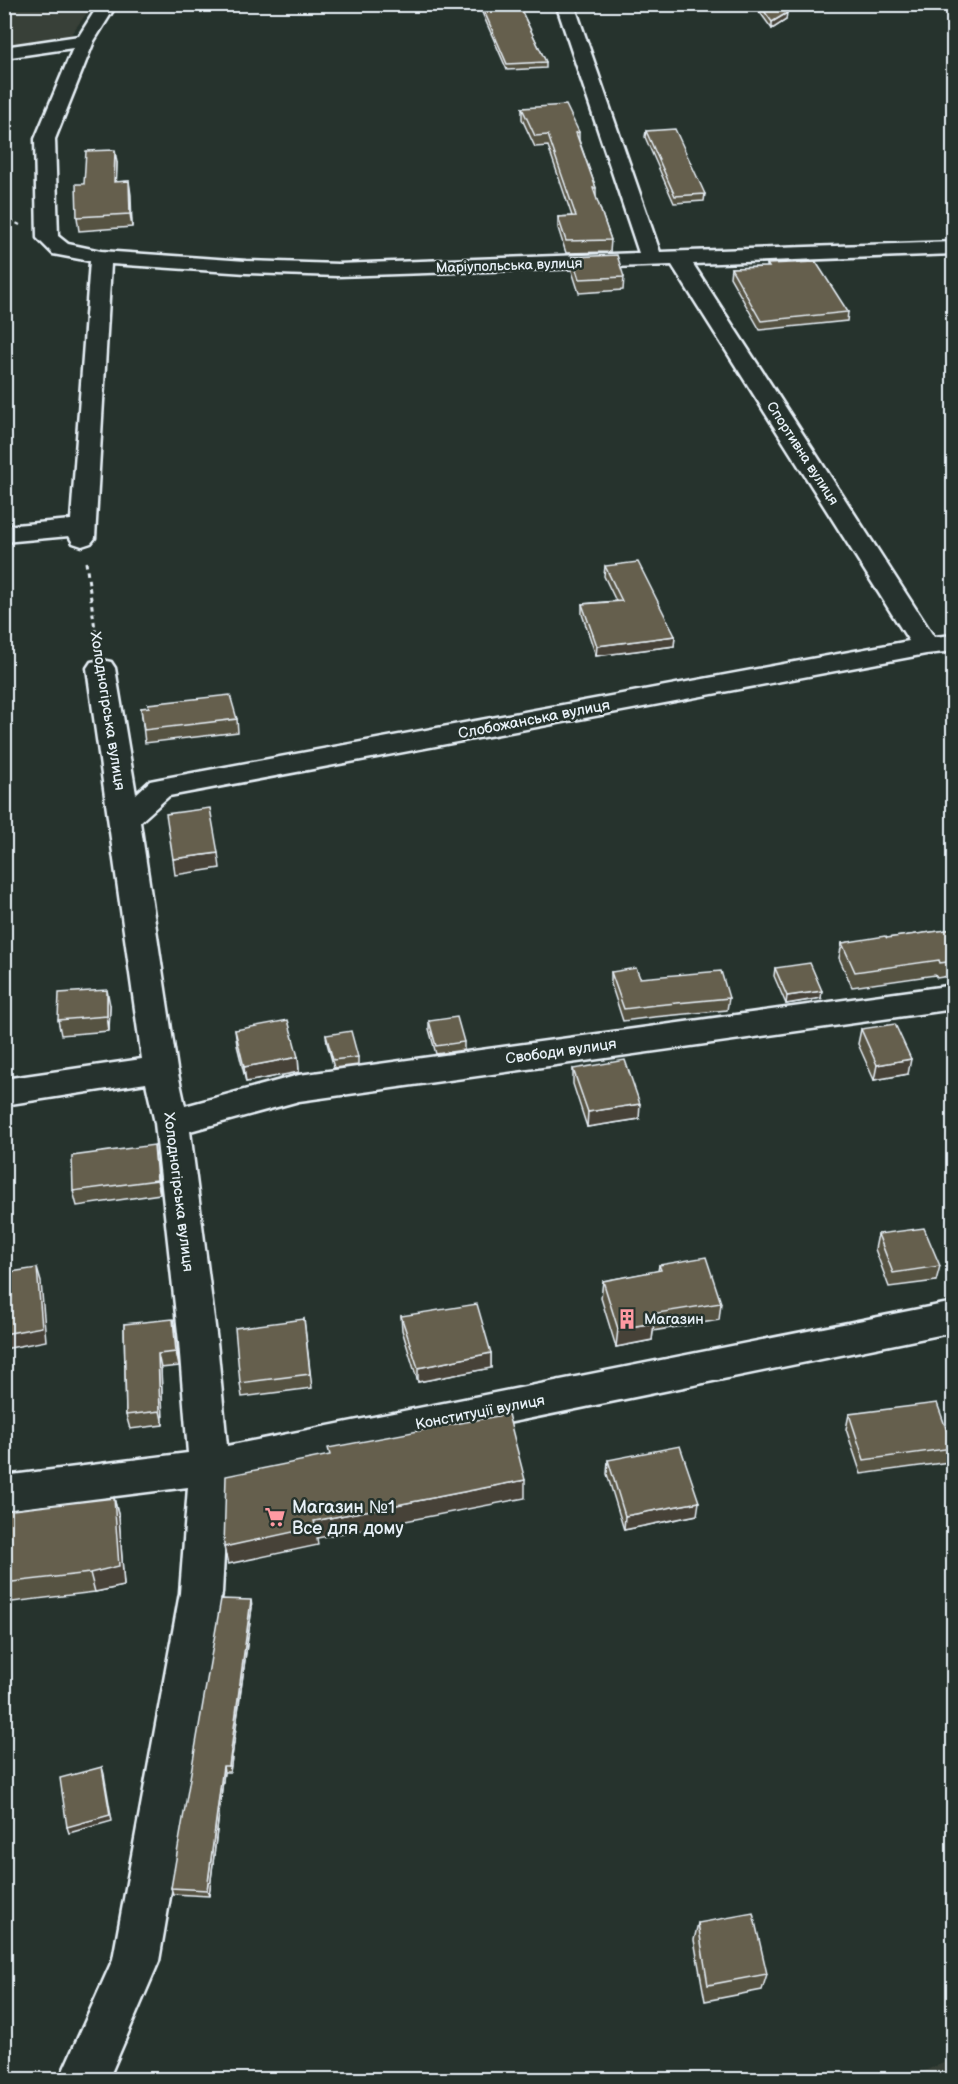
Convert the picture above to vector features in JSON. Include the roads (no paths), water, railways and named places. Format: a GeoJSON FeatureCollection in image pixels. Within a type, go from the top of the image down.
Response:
{"type":"FeatureCollection","features":[{"type":"Feature","properties":{"kind":"street"},"geometry":{"type":"LineString","coordinates":[[565,4],[652,260]]}},
{"type":"Feature","properties":{"kind":"street"},"geometry":{"type":"LineString","coordinates":[[4,534],[82,532],[101,257],[61,249],[48,238],[45,139],[85,41],[109,5]]}},
{"type":"Feature","properties":{"kind":"street"},"geometry":{"type":"LineString","coordinates":[[4,53],[85,41]]}},
{"type":"Feature","properties":{"kind":"street","name":"Маріупольська вулиця"},"geometry":{"type":"LineString","coordinates":[[101,257],[246,267],[338,270],[954,248]]}},
{"type":"Feature","properties":{"kind":"street","name":"Спортивна вулиця"},"geometry":{"type":"LineString","coordinates":[[680,259],[926,646]]}},
{"type":"Feature","properties":{"kind":"street","name":"Слобожанська вулиця"},"geometry":{"type":"LineString","coordinates":[[125,819],[160,788],[926,646],[954,643]]}},
{"type":"Feature","properties":{"kind":"street","name":"Холодногірська вулиця"},"geometry":{"type":"LineString","coordinates":[[83,2079],[136,1961],[201,1593],[209,1467],[198,1342],[172,1123],[160,1069],[125,819],[100,668]]}},
{"type":"Feature","properties":{"kind":"street","name":"Свободи вулиця"},"geometry":{"type":"LineString","coordinates":[[172,1123],[299,1088],[954,997]]}},
{"type":"Feature","properties":{"kind":"street"},"geometry":{"type":"LineString","coordinates":[[4,1092],[160,1069]]}},
{"type":"Feature","properties":{"kind":"street","name":"Конституції вулиця"},"geometry":{"type":"LineString","coordinates":[[4,1492],[209,1467],[954,1317]]}},
{"type":"Feature","properties":{"kind":"place","name":"Магазин"},"geometry":{"type":"Point","coordinates":[627,1319]}},
{"type":"Feature","properties":{"kind":"place","name":"Магазин №1 Все для дому"},"geometry":{"type":"Point","coordinates":[275,1517]}}]}
